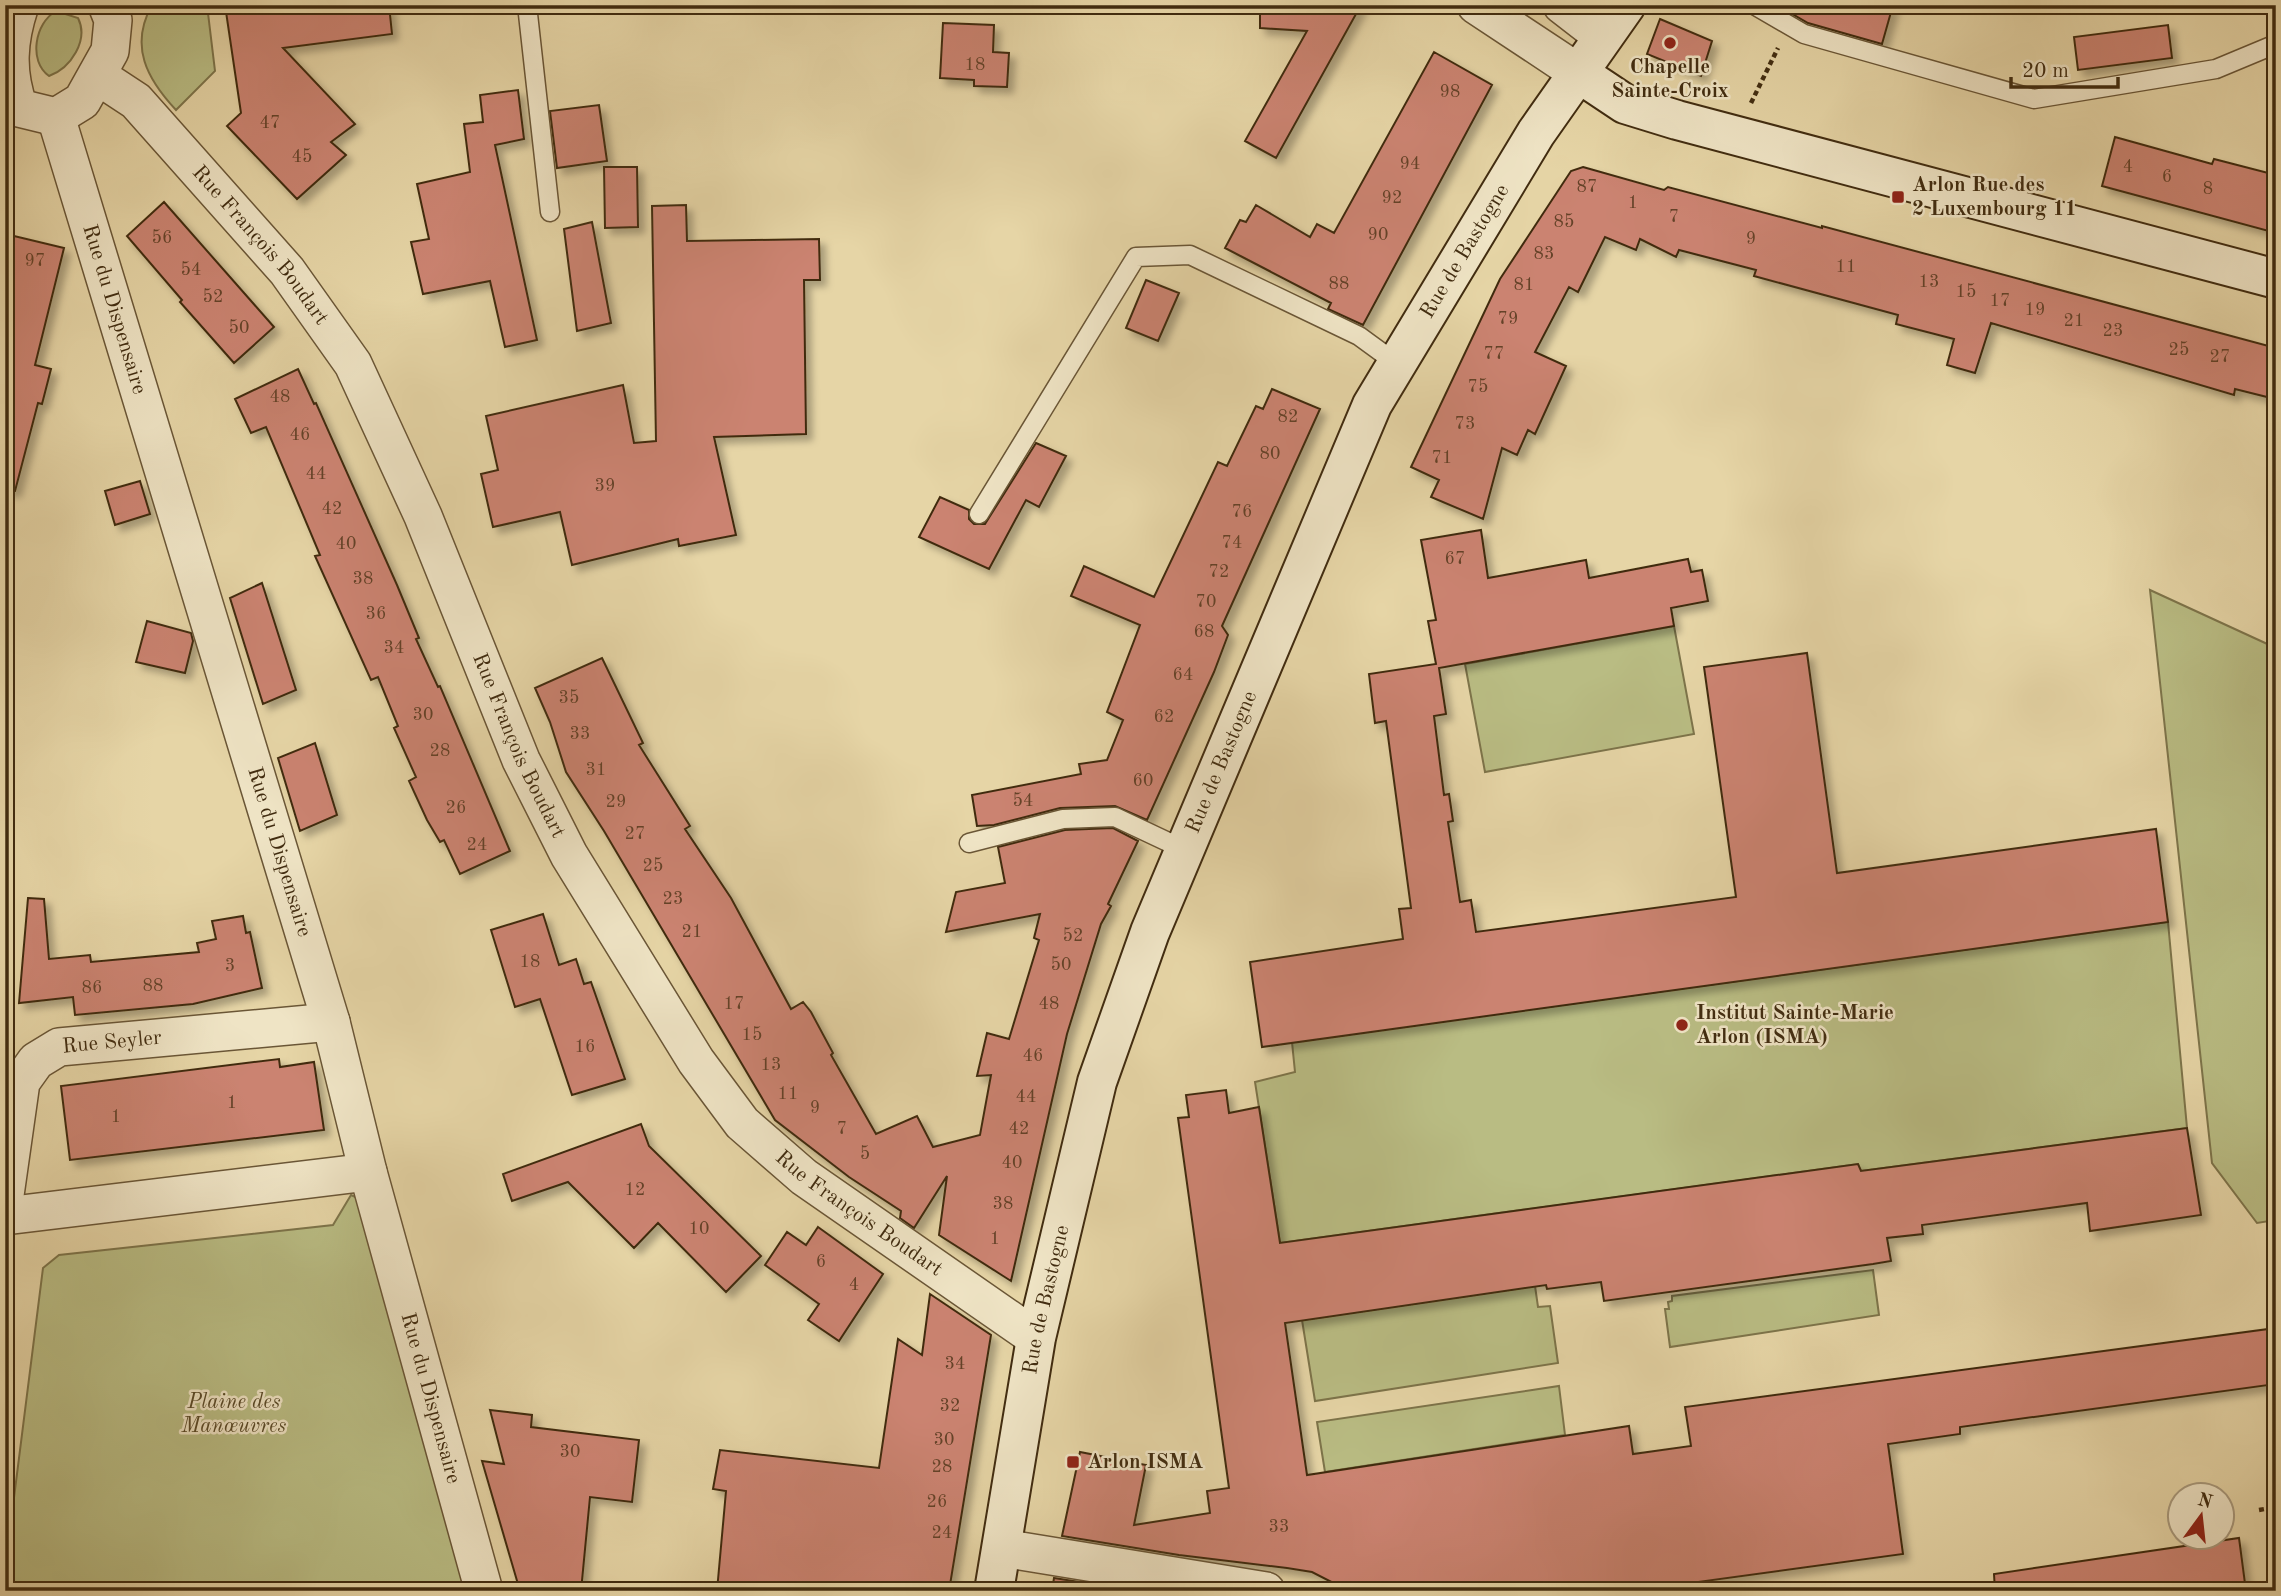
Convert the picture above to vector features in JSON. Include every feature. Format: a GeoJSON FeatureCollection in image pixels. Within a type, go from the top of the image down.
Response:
{"type":"FeatureCollection","features":[{"type":"Feature","properties":{"kind":"main road","name":"Rue de Bastogne"},"geometry":{"type":"LineString","coordinates":[[994,1591],[1036,1338],[1097,1082],[1150,932],[1372,405],[1577,72],[1626,5]]}},
{"type":"Feature","properties":{"kind":"main road"},"geometry":{"type":"LineString","coordinates":[[1577,72],[1625,104],[2276,279]]}},
{"type":"Feature","properties":{"kind":"street"},"geometry":{"type":"LineString","coordinates":[[20,5],[12,28],[12,111],[56,117],[82,101],[110,51],[113,20],[107,5]]}},
{"type":"Feature","properties":{"kind":"street"},"geometry":{"type":"LineString","coordinates":[[1476,5],[1577,72]]}},
{"type":"Feature","properties":{"kind":"street"},"geometry":{"type":"LineString","coordinates":[[1562,5],[1602,36]]}},
{"type":"Feature","properties":{"kind":"street","name":"Rue François Boudart"},"geometry":{"type":"LineString","coordinates":[[98,76],[136,102],[278,261],[354,365],[423,516],[521,760],[569,855],[696,1061],[742,1123],[804,1177],[1036,1338]]}},
{"type":"Feature","properties":{"kind":"street","name":"Rue du Dispensaire"},"geometry":{"type":"LineString","coordinates":[[56,117],[331,1022],[368,1171],[484,1591]]}},
{"type":"Feature","properties":{"kind":"street","name":"Rue Seyler"},"geometry":{"type":"LineString","coordinates":[[5,1195],[21,1082],[36,1060],[59,1047],[331,1022]]}},
{"type":"Feature","properties":{"kind":"street"},"geometry":{"type":"LineString","coordinates":[[5,1216],[368,1171]]}},
{"type":"Feature","properties":{"kind":"street"},"geometry":{"type":"LineString","coordinates":[[1002,1548],[1266,1591]]}},
{"type":"Feature","properties":{"kind":"lane"},"geometry":{"type":"LineString","coordinates":[[527,5],[550,212]]}},
{"type":"Feature","properties":{"kind":"lane"},"geometry":{"type":"LineString","coordinates":[[1754,5],[1804,34],[2034,99],[2216,69],[2276,44]]}},
{"type":"Feature","properties":{"kind":"lane"},"geometry":{"type":"LineString","coordinates":[[979,514],[1136,257],[1189,255],[1359,337],[1396,363]]}},
{"type":"Feature","properties":{"kind":"lane"},"geometry":{"type":"LineString","coordinates":[[969,843],[1063,819],[1115,817],[1185,850]]}},
{"type":"Feature","properties":{"kind":"path"},"geometry":{"type":"LineString","coordinates":[[1736,135],[1788,25]]}},
{"type":"Feature","properties":{"kind":"path"},"geometry":{"type":"LineString","coordinates":[[2259,1510],[2276,1507]]}},
{"type":"Feature","properties":{"kind":"green space"},"geometry":{"type":"Polygon","coordinates":[[[152,5],[207,5],[215,71],[176,110],[157,86],[144,61],[142,34],[152,5]]]}},
{"type":"Feature","properties":{"kind":"green space"},"geometry":{"type":"Polygon","coordinates":[[[56,11],[78,18],[81,35],[71,60],[49,76],[38,61],[37,42],[43,24],[56,11]]]}},
{"type":"Feature","properties":{"kind":"green space"},"geometry":{"type":"Polygon","coordinates":[[[2150,590],[2276,648],[2276,1220],[2257,1223],[2212,1163],[2150,590]]]}},
{"type":"Feature","properties":{"kind":"green space"},"geometry":{"type":"Polygon","coordinates":[[[1674,626],[1694,734],[1485,772],[1465,664],[1674,626]]]}},
{"type":"Feature","properties":{"kind":"green space"},"geometry":{"type":"Polygon","coordinates":[[[2168,922],[2187,1128],[1861,1171],[1858,1164],[1280,1243],[1255,1082],[1295,1072],[1292,1042],[2168,922]]]}},
{"type":"Feature","properties":{"kind":"green space","name":"Plaine des Manœuvres"},"geometry":{"type":"Polygon","coordinates":[[[351,1195],[362,1200],[469,1591],[5,1591],[5,1569],[43,1268],[59,1255],[333,1225],[351,1195]]]}},
{"type":"Feature","properties":{"kind":"green space"},"geometry":{"type":"Polygon","coordinates":[[[1873,1270],[1879,1315],[1670,1347],[1665,1309],[1669,1309],[1668,1302],[1672,1301],[1672,1296],[1873,1270]]]}},
{"type":"Feature","properties":{"kind":"green space"},"geometry":{"type":"Polygon","coordinates":[[[1535,1286],[1538,1307],[1550,1306],[1558,1363],[1315,1401],[1302,1320],[1535,1286]]]}},
{"type":"Feature","properties":{"kind":"green space"},"geometry":{"type":"Polygon","coordinates":[[[1559,1386],[1565,1435],[1325,1472],[1317,1422],[1559,1386]]]}},
{"type":"Feature","properties":{"kind":"building"},"geometry":{"type":"Polygon","coordinates":[[[225,5],[389,5],[392,34],[283,48],[355,124],[331,142],[346,155],[297,199],[227,126],[241,113],[225,5]]]}},
{"type":"Feature","properties":{"kind":"building"},"geometry":{"type":"Polygon","coordinates":[[[1260,5],[1361,5],[1276,158],[1245,141],[1307,31],[1260,28],[1260,5]]]}},
{"type":"Feature","properties":{"kind":"building"},"geometry":{"type":"Polygon","coordinates":[[[1777,5],[1893,5],[1882,44],[1808,23],[1777,5]]]}},
{"type":"Feature","properties":{"kind":"building","name":"Chapelle Sainte-Croix"},"geometry":{"type":"Polygon","coordinates":[[[1660,19],[1712,41],[1701,76],[1647,54],[1660,19]]]}},
{"type":"Feature","properties":{"kind":"building"},"geometry":{"type":"Polygon","coordinates":[[[943,23],[994,25],[993,52],[1009,53],[1007,87],[974,86],[974,80],[940,78],[943,23]]]}},
{"type":"Feature","properties":{"kind":"building"},"geometry":{"type":"Polygon","coordinates":[[[2168,25],[2172,58],[2078,70],[2074,37],[2168,25]]]}},
{"type":"Feature","properties":{"kind":"building"},"geometry":{"type":"Polygon","coordinates":[[[1434,52],[1492,85],[1363,325],[1328,309],[1331,303],[1225,248],[1240,220],[1246,222],[1256,205],[1310,237],[1317,224],[1334,233],[1434,52]]]}},
{"type":"Feature","properties":{"kind":"building"},"geometry":{"type":"Polygon","coordinates":[[[518,90],[524,139],[495,145],[537,340],[505,347],[490,281],[423,294],[411,242],[429,239],[417,184],[470,172],[464,124],[483,122],[480,95],[518,90]]]}},
{"type":"Feature","properties":{"kind":"building"},"geometry":{"type":"Polygon","coordinates":[[[599,105],[607,161],[557,168],[550,111],[599,105]]]}},
{"type":"Feature","properties":{"kind":"building"},"geometry":{"type":"Polygon","coordinates":[[[2115,137],[2212,164],[2214,159],[2276,175],[2276,233],[2102,186],[2115,137]]]}},
{"type":"Feature","properties":{"kind":"building"},"geometry":{"type":"Polygon","coordinates":[[[604,167],[637,167],[638,227],[605,228],[604,167]]]}},
{"type":"Feature","properties":{"kind":"building"},"geometry":{"type":"Polygon","coordinates":[[[1583,167],[1664,190],[1668,187],[1822,226],[2276,348],[2276,364],[2267,397],[2235,389],[2234,395],[1991,323],[1975,373],[1947,365],[1954,339],[1896,324],[1898,315],[1754,276],[1756,270],[1679,250],[1676,257],[1640,239],[1636,250],[1605,237],[1578,292],[1569,287],[1535,352],[1566,366],[1535,434],[1528,430],[1517,455],[1502,448],[1483,519],[1431,497],[1439,480],[1411,467],[1500,279],[1571,171],[1583,167]]]}},
{"type":"Feature","properties":{"kind":"building"},"geometry":{"type":"Polygon","coordinates":[[[164,202],[274,327],[234,363],[127,236],[164,202]]]}},
{"type":"Feature","properties":{"kind":"building"},"geometry":{"type":"Polygon","coordinates":[[[686,205],[687,241],[819,239],[820,280],[804,280],[806,434],[714,437],[736,535],[679,546],[678,539],[572,565],[560,512],[493,527],[481,474],[498,470],[486,416],[623,385],[634,443],[656,441],[652,206],[686,205]]]}},
{"type":"Feature","properties":{"kind":"building"},"geometry":{"type":"Polygon","coordinates":[[[592,222],[611,323],[577,331],[564,229],[592,222]]]}},
{"type":"Feature","properties":{"kind":"building"},"geometry":{"type":"Polygon","coordinates":[[[14,236],[64,248],[35,365],[51,369],[42,404],[38,403],[15,491],[5,490],[5,273],[14,236]]]}},
{"type":"Feature","properties":{"kind":"building"},"geometry":{"type":"Polygon","coordinates":[[[1146,280],[1179,293],[1158,341],[1126,328],[1146,280]]]}},
{"type":"Feature","properties":{"kind":"building"},"geometry":{"type":"Polygon","coordinates":[[[298,369],[314,404],[316,403],[397,585],[419,638],[416,639],[438,687],[440,686],[510,851],[460,874],[444,840],[440,842],[427,820],[409,781],[416,777],[394,728],[398,726],[378,677],[371,680],[315,556],[320,555],[266,427],[251,433],[235,399],[298,369]]]}},
{"type":"Feature","properties":{"kind":"building"},"geometry":{"type":"Polygon","coordinates":[[[1272,389],[1320,409],[1222,626],[1228,635],[1214,672],[1147,820],[1115,806],[1060,808],[994,825],[977,826],[972,795],[1081,774],[1079,764],[1107,760],[1123,720],[1107,712],[1140,625],[1071,596],[1084,566],[1154,597],[1218,462],[1227,466],[1256,406],[1263,409],[1272,389]]]}},
{"type":"Feature","properties":{"kind":"building"},"geometry":{"type":"Polygon","coordinates":[[[1036,443],[1066,456],[1039,507],[1026,500],[989,569],[919,537],[940,497],[969,510],[969,519],[974,524],[985,524],[1036,443]]]}},
{"type":"Feature","properties":{"kind":"building"},"geometry":{"type":"Polygon","coordinates":[[[140,481],[150,514],[115,525],[105,491],[140,481]]]}},
{"type":"Feature","properties":{"kind":"building"},"geometry":{"type":"Polygon","coordinates":[[[1481,530],[1488,578],[1586,560],[1589,578],[1688,559],[1691,572],[1702,570],[1708,601],[1671,608],[1674,626],[1439,668],[1446,714],[1434,716],[1444,795],[1449,794],[1453,821],[1448,822],[1460,902],[1471,900],[1476,932],[1736,897],[1704,667],[1807,653],[1837,873],[2156,829],[2168,922],[1262,1047],[1250,962],[1403,939],[1399,909],[1411,908],[1386,721],[1375,723],[1369,674],[1436,664],[1428,621],[1436,620],[1421,540],[1481,530]]]}},
{"type":"Feature","properties":{"kind":"building"},"geometry":{"type":"Polygon","coordinates":[[[262,583],[296,690],[263,704],[230,598],[262,583]]]}},
{"type":"Feature","properties":{"kind":"building"},"geometry":{"type":"Polygon","coordinates":[[[147,621],[191,633],[193,641],[185,673],[136,662],[147,621]]]}},
{"type":"Feature","properties":{"kind":"building"},"geometry":{"type":"Polygon","coordinates":[[[602,658],[643,743],[639,745],[690,826],[685,829],[731,898],[791,1009],[803,1002],[811,1012],[833,1053],[831,1055],[876,1134],[917,1116],[933,1147],[980,1135],[991,1075],[977,1076],[987,1033],[1009,1039],[1039,940],[1034,938],[1040,914],[946,932],[956,892],[1005,883],[998,847],[1065,830],[1113,828],[1138,841],[1108,904],[1111,906],[1101,924],[1067,1034],[1011,1281],[939,1235],[947,1176],[914,1228],[900,1218],[901,1211],[849,1177],[775,1120],[604,831],[566,772],[550,722],[535,688],[602,658]]]}},
{"type":"Feature","properties":{"kind":"building"},"geometry":{"type":"Polygon","coordinates":[[[315,743],[337,815],[300,831],[278,758],[315,743]]]}},
{"type":"Feature","properties":{"kind":"building"},"geometry":{"type":"Polygon","coordinates":[[[28,898],[44,899],[49,959],[90,955],[91,962],[199,952],[197,943],[216,939],[212,921],[243,916],[246,933],[250,932],[262,988],[193,1004],[75,1015],[73,997],[19,1003],[28,898]]]}},
{"type":"Feature","properties":{"kind":"building"},"geometry":{"type":"Polygon","coordinates":[[[543,914],[559,965],[576,959],[584,984],[591,982],[625,1079],[572,1095],[540,999],[515,1007],[491,930],[543,914]]]}},
{"type":"Feature","properties":{"kind":"building"},"geometry":{"type":"Polygon","coordinates":[[[279,1059],[280,1067],[314,1062],[324,1130],[70,1160],[61,1086],[279,1059]]]}},
{"type":"Feature","properties":{"kind":"building"},"geometry":{"type":"Polygon","coordinates":[[[1226,1090],[1229,1113],[1259,1107],[1280,1243],[1858,1164],[1861,1171],[2187,1128],[2201,1215],[2090,1231],[2087,1203],[1922,1225],[1923,1234],[1887,1238],[1891,1261],[1873,1264],[1604,1301],[1601,1282],[1547,1289],[1546,1285],[1285,1323],[1307,1475],[1629,1426],[1633,1454],[1691,1446],[1685,1407],[2276,1328],[2276,1384],[1960,1427],[1960,1434],[1888,1444],[1903,1554],[1690,1583],[1690,1588],[1669,1591],[1349,1591],[1312,1572],[1179,1555],[1062,1536],[1080,1452],[1146,1465],[1134,1525],[1210,1513],[1207,1491],[1229,1488],[1178,1118],[1189,1117],[1186,1095],[1226,1090]]]}},
{"type":"Feature","properties":{"kind":"building"},"geometry":{"type":"Polygon","coordinates":[[[641,1124],[649,1146],[761,1256],[726,1292],[658,1223],[634,1248],[568,1182],[512,1201],[503,1174],[641,1124]]]}},
{"type":"Feature","properties":{"kind":"building"},"geometry":{"type":"Polygon","coordinates":[[[818,1227],[883,1274],[839,1341],[808,1320],[819,1304],[765,1265],[787,1232],[806,1245],[818,1227]]]}},
{"type":"Feature","properties":{"kind":"building"},"geometry":{"type":"Polygon","coordinates":[[[930,1294],[991,1335],[949,1591],[717,1591],[726,1491],[713,1489],[720,1450],[879,1468],[898,1339],[922,1355],[930,1294]]]}},
{"type":"Feature","properties":{"kind":"building"},"geometry":{"type":"Polygon","coordinates":[[[490,1410],[532,1415],[531,1427],[639,1440],[632,1502],[590,1497],[581,1591],[520,1591],[482,1461],[504,1464],[490,1410]]]}},
{"type":"Feature","properties":{"kind":"building"},"geometry":{"type":"Polygon","coordinates":[[[2236,1538],[2239,1538],[2246,1591],[1995,1591],[1994,1574],[2166,1549],[2236,1550],[2236,1538]]]}},
{"type":"Feature","properties":{"kind":"building"},"geometry":{"type":"Polygon","coordinates":[[[1054,1578],[1105,1586],[1104,1591],[1052,1591],[1054,1578]]]}},
{"type":"Feature","properties":{"kind":"place","name":"Chapelle Sainte-Croix"},"geometry":{"type":"Point","coordinates":[1670,43]}},
{"type":"Feature","properties":{"kind":"place","name":"Arlon Rue des 2 Luxembourg 11"},"geometry":{"type":"Point","coordinates":[1898,197]}},
{"type":"Feature","properties":{"kind":"place","name":"Institut Sainte-Marie Arlon (ISMA)"},"geometry":{"type":"Point","coordinates":[1682,1025]}},
{"type":"Feature","properties":{"kind":"place","name":"Arlon ISMA"},"geometry":{"type":"Point","coordinates":[1073,1462]}}]}
